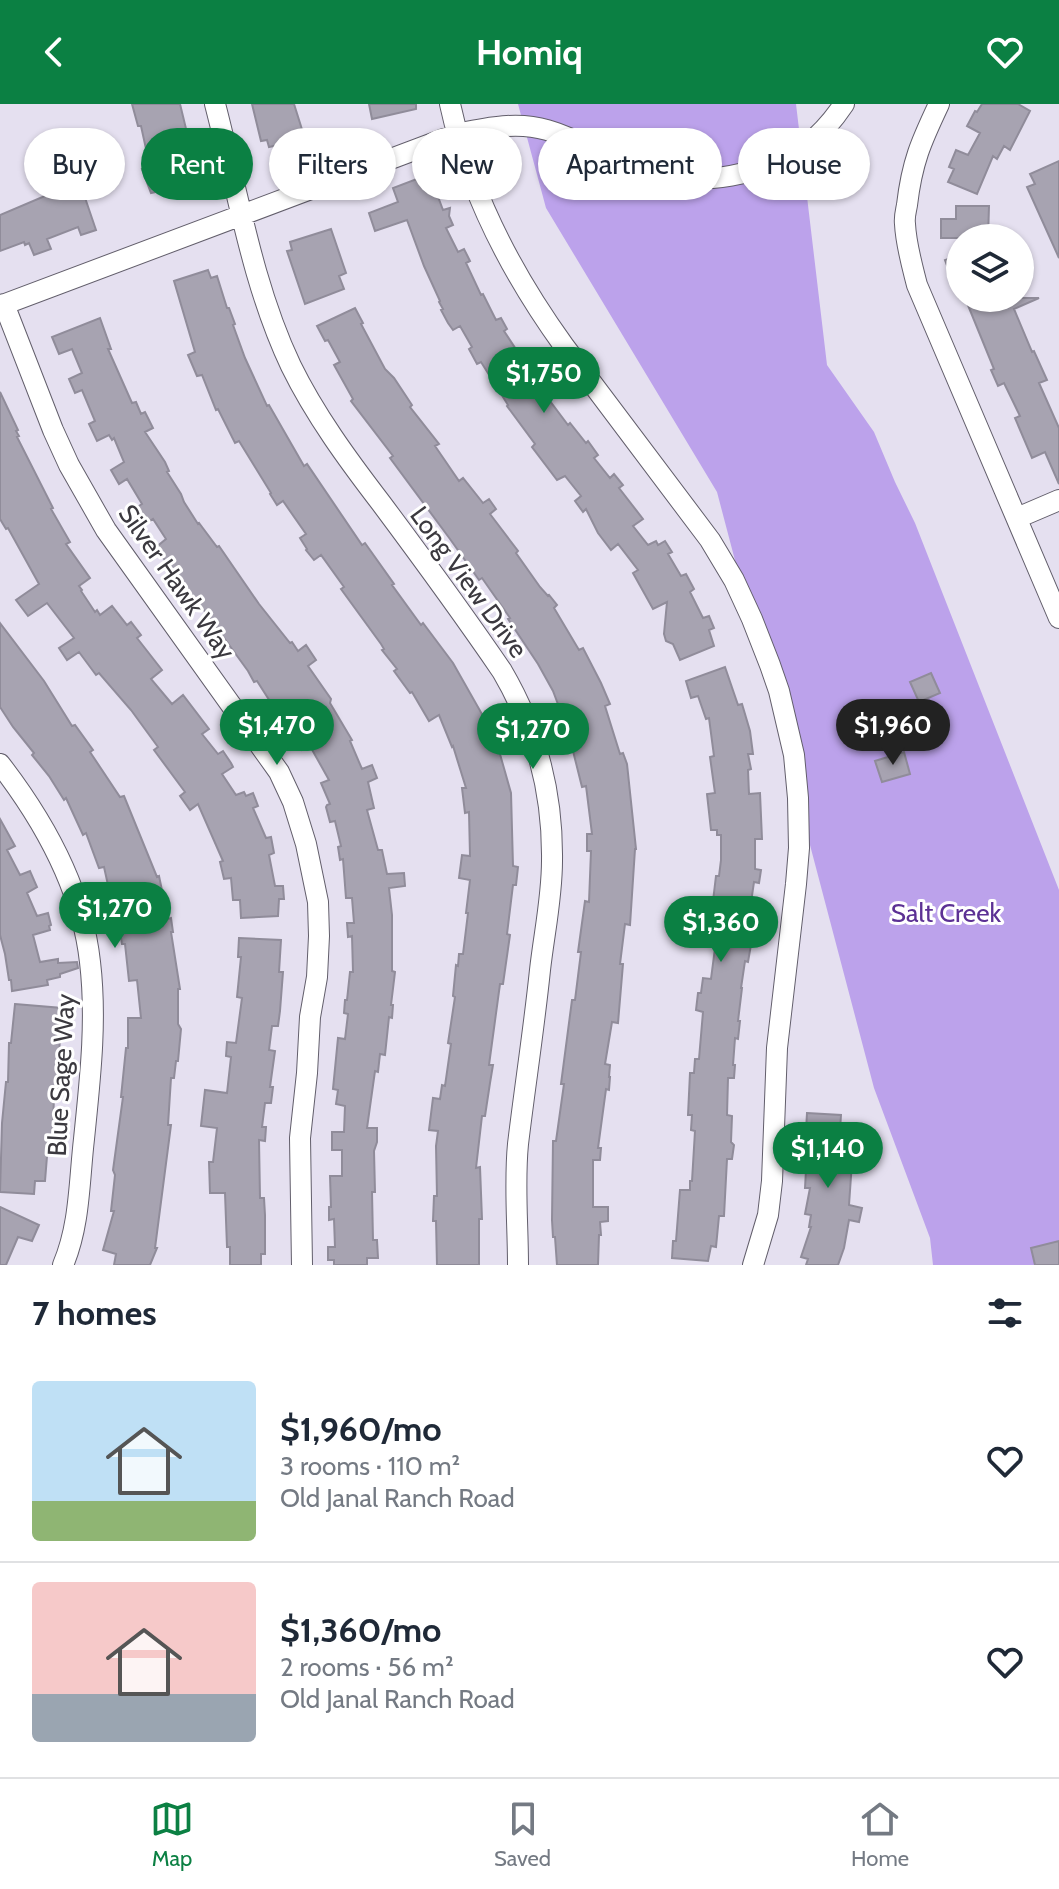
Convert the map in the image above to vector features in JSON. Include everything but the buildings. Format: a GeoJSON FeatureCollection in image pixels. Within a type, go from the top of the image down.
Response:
{"type":"FeatureCollection","features":[{"type":"Feature","properties":{"kind":"street","name":"Long View Drive"},"geometry":{"type":"LineString","coordinates":[[215,104],[258,274],[279,339],[305,394],[344,453],[502,671],[518,698],[538,751],[551,817],[552,861],[545,943],[518,1144],[515,1191],[518,1265]]}},
{"type":"Feature","properties":{"kind":"street"},"geometry":{"type":"LineString","coordinates":[[450,104],[456,128]]}},
{"type":"Feature","properties":{"kind":"street"},"geometry":{"type":"LineString","coordinates":[[483,128],[520,126],[546,129],[652,174],[681,179],[708,179],[776,163],[806,146],[844,104]]}},
{"type":"Feature","properties":{"kind":"street"},"geometry":{"type":"LineString","coordinates":[[939,104],[913,163],[908,186],[904,221],[908,253],[917,285],[1059,618]]}},
{"type":"Feature","properties":{"kind":"street"},"geometry":{"type":"LineString","coordinates":[[2,305],[412,151]]}},
{"type":"Feature","properties":{"kind":"street"},"geometry":{"type":"LineString","coordinates":[[482,200],[542,316],[710,540],[734,580],[752,619],[779,691],[794,755],[799,848],[777,1048],[772,1181],[768,1215],[753,1265]]}},
{"type":"Feature","properties":{"kind":"street","name":"Silver Hawk Way"},"geometry":{"type":"LineString","coordinates":[[2,305],[53,430],[106,530],[279,772],[295,807],[316,883],[319,936],[300,1138],[302,1265]]}},
{"type":"Feature","properties":{"kind":"street"},"geometry":{"type":"LineString","coordinates":[[1017,518],[1059,500]]}},
{"type":"Feature","properties":{"kind":"street","name":"Blue Sage Way"},"geometry":{"type":"LineString","coordinates":[[0,764],[28,801],[58,856],[72,887],[90,958],[93,1034],[89,1102],[77,1218],[63,1265]]}},
{"type":"Feature","properties":{"kind":"green space","name":"Salt Creek"},"geometry":{"type":"Polygon","coordinates":[[[518,104],[796,104],[799,128],[738,128],[738,200],[807,200],[827,365],[874,432],[915,523],[1059,890],[1059,1265],[933,1265],[930,1238],[874,1088],[717,492],[546,208],[544,200],[722,200],[722,128],[538,128],[538,178],[518,104]]]}}]}
